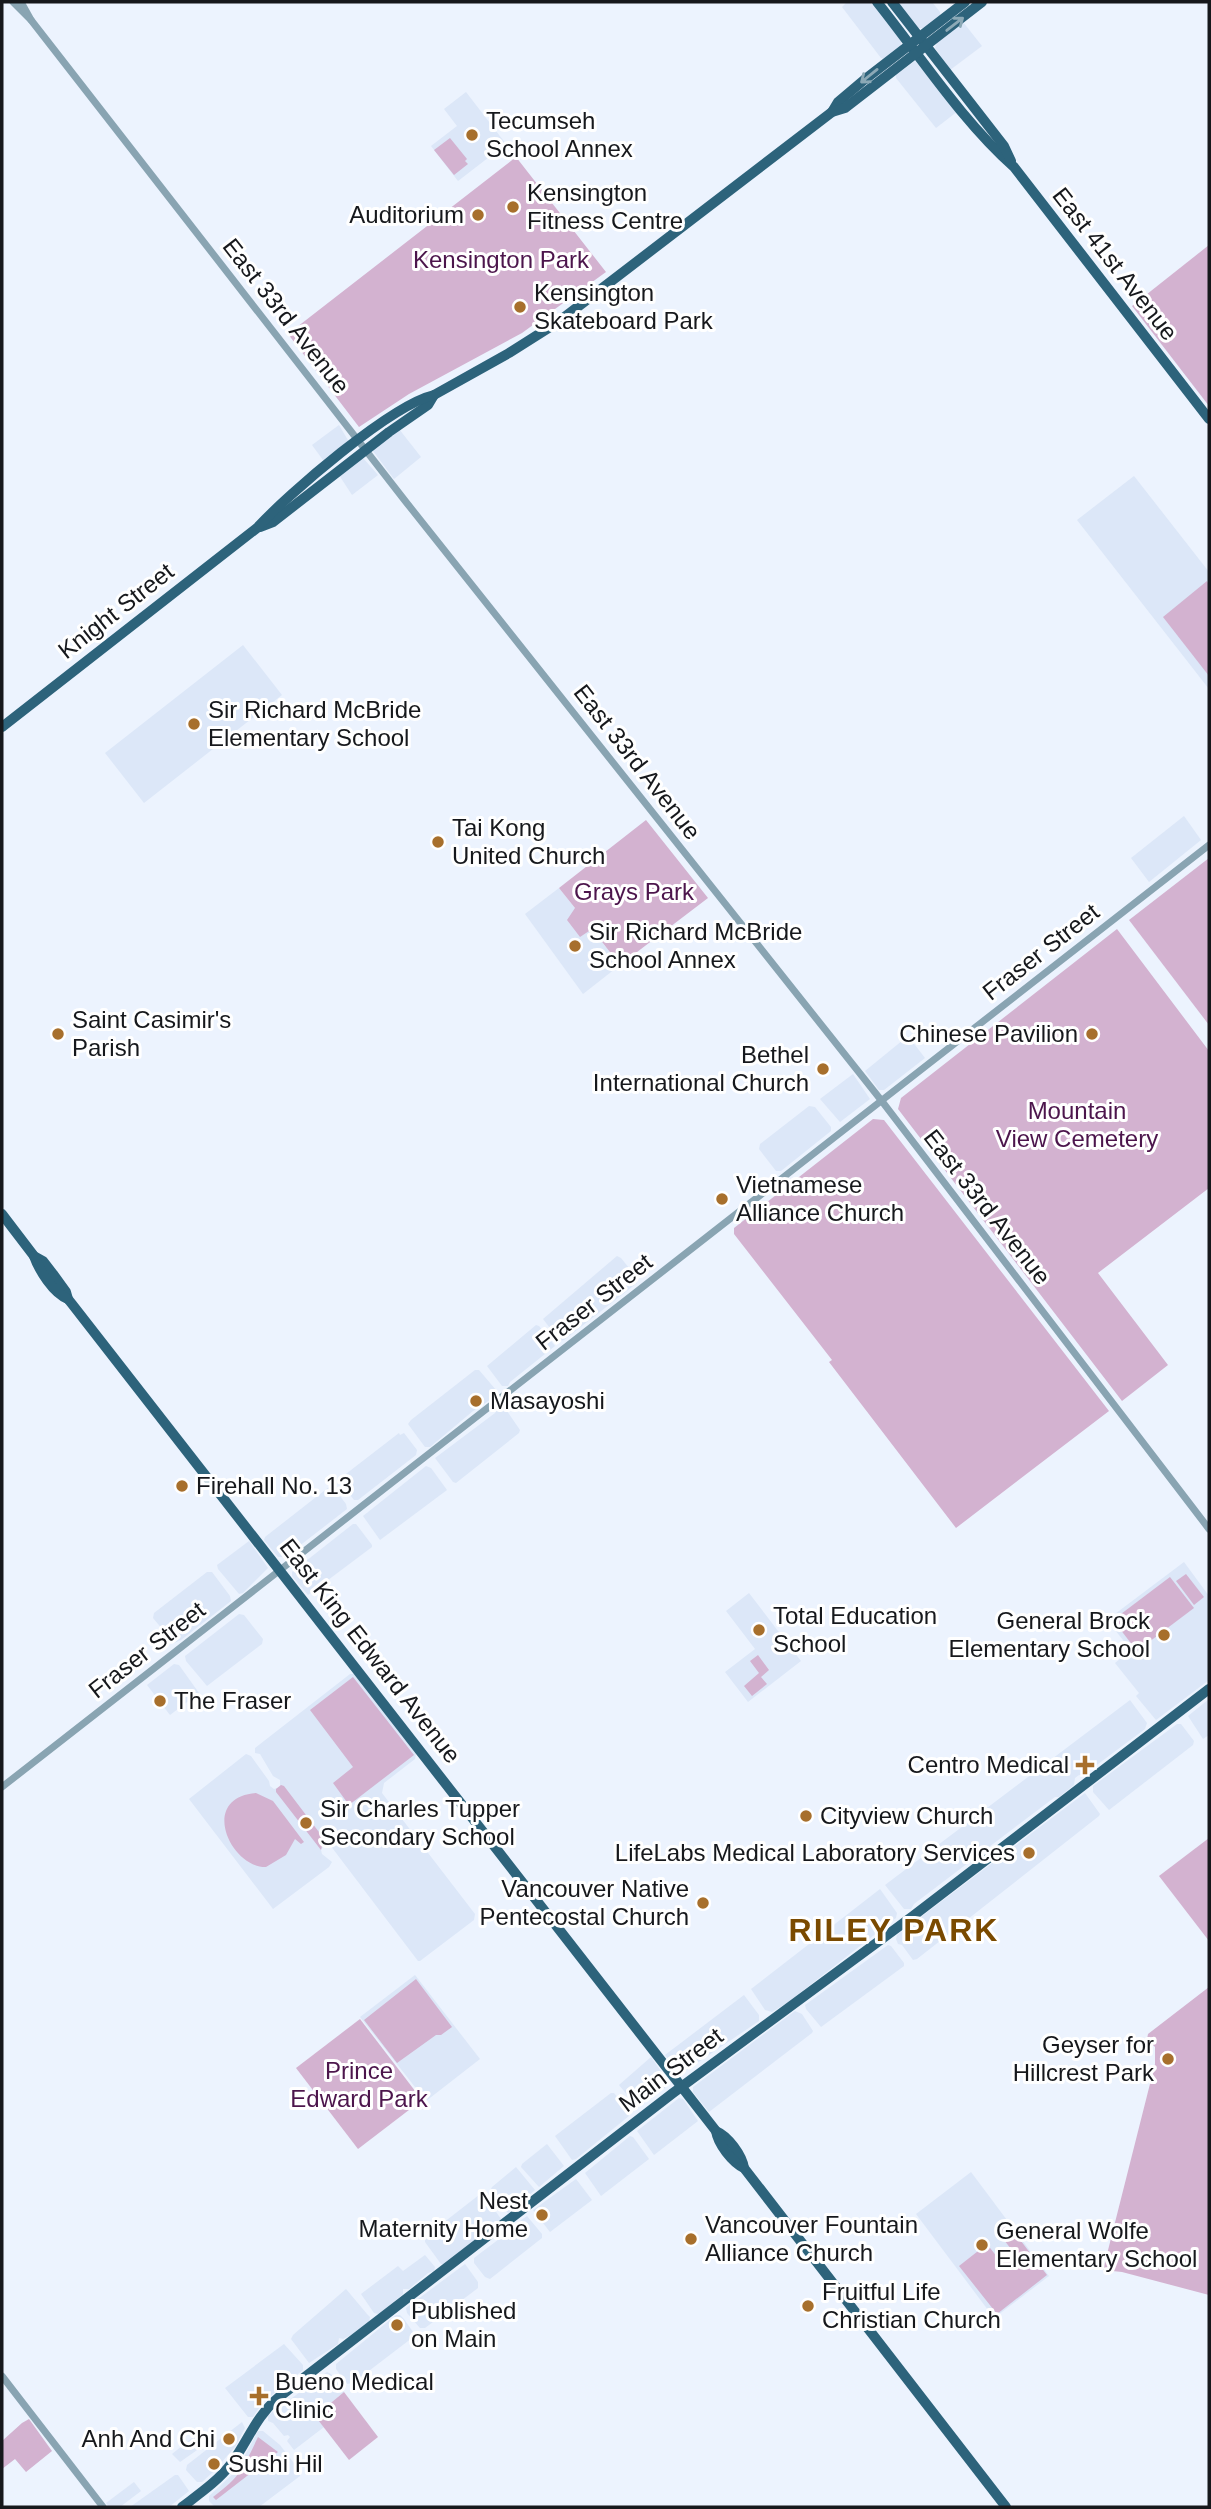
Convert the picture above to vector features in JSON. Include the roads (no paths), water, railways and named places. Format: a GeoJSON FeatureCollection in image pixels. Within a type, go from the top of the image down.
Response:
{"type":"FeatureCollection","features":[{"type":"Feature","properties":{"kind":"main road","name":"East 41st Avenue"},"geometry":{"type":"LineString","coordinates":[[877,2],[997,152],[1014,167],[1209,419]]}},
{"type":"Feature","properties":{"kind":"main road","name":"East 41st Avenue"},"geometry":{"type":"LineString","coordinates":[[892,2],[1004,146],[1014,167]]}},
{"type":"Feature","properties":{"kind":"main road","name":"Knight Street"},"geometry":{"type":"LineString","coordinates":[[2,727],[257,528],[358,441],[399,411],[424,397],[434,395],[558,322],[832,112],[845,108],[917,53],[923,41],[965,2]]}},
{"type":"Feature","properties":{"kind":"main road","name":"Knight Street"},"geometry":{"type":"LineString","coordinates":[[832,112],[838,102],[910,44],[923,41],[982,2]]}},
{"type":"Feature","properties":{"kind":"main road","name":"Knight Street"},"geometry":{"type":"LineString","coordinates":[[257,528],[273,522],[428,405],[434,395]]}},
{"type":"Feature","properties":{"kind":"main road","name":"East King Edward Avenue"},"geometry":{"type":"LineString","coordinates":[[2,1214],[61,1296],[68,1299],[716,2131],[722,2134],[743,2160],[744,2168],[1006,2507]]}},
{"type":"Feature","properties":{"kind":"main road","name":"Main Street"},"geometry":{"type":"LineString","coordinates":[[182,2507],[223,2473],[236,2457],[255,2422],[279,2397],[682,2086],[900,1926],[1209,1689]]}},
{"type":"Feature","properties":{"kind":"street","name":"East 33rd Avenue"},"geometry":{"type":"LineString","coordinates":[[13,2],[32,20]]}},
{"type":"Feature","properties":{"kind":"street","name":"East 33rd Avenue"},"geometry":{"type":"LineString","coordinates":[[21,2],[32,20],[365,450],[880,1100],[1209,1529]]}},
{"type":"Feature","properties":{"kind":"street","name":"Fraser Street"},"geometry":{"type":"LineString","coordinates":[[2,1787],[1209,845]]}},
{"type":"Feature","properties":{"kind":"street"},"geometry":{"type":"LineString","coordinates":[[2,2376],[103,2507]]}},
{"type":"Feature","properties":{"kind":"place","name":"Tecumseh School Annex"},"geometry":{"type":"Point","coordinates":[472,135]}},
{"type":"Feature","properties":{"kind":"place","name":"Kensington Fitness Centre"},"geometry":{"type":"Point","coordinates":[513,207]}},
{"type":"Feature","properties":{"kind":"place","name":"Auditorium"},"geometry":{"type":"Point","coordinates":[478,215]}},
{"type":"Feature","properties":{"kind":"place","name":"Kensington Skateboard Park"},"geometry":{"type":"Point","coordinates":[520,307]}},
{"type":"Feature","properties":{"kind":"place","name":"Sir Richard McBride Elementary School"},"geometry":{"type":"Point","coordinates":[194,724]}},
{"type":"Feature","properties":{"kind":"place","name":"Tai Kong United Church"},"geometry":{"type":"Point","coordinates":[438,842]}},
{"type":"Feature","properties":{"kind":"place","name":"Sir Richard McBride School Annex"},"geometry":{"type":"Point","coordinates":[575,946]}},
{"type":"Feature","properties":{"kind":"place","name":"Saint Casimir's Parish"},"geometry":{"type":"Point","coordinates":[58,1034]}},
{"type":"Feature","properties":{"kind":"place","name":"Chinese Pavilion"},"geometry":{"type":"Point","coordinates":[1092,1034]}},
{"type":"Feature","properties":{"kind":"place","name":"Bethel International Church"},"geometry":{"type":"Point","coordinates":[823,1069]}},
{"type":"Feature","properties":{"kind":"place","name":"Vietnamese Alliance Church"},"geometry":{"type":"Point","coordinates":[722,1199]}},
{"type":"Feature","properties":{"kind":"place","name":"Masayoshi"},"geometry":{"type":"Point","coordinates":[476,1401]}},
{"type":"Feature","properties":{"kind":"place","name":"Firehall No. 13"},"geometry":{"type":"Point","coordinates":[182,1486]}},
{"type":"Feature","properties":{"kind":"place","name":"Total Education School"},"geometry":{"type":"Point","coordinates":[759,1630]}},
{"type":"Feature","properties":{"kind":"place","name":"General Brock Elementary School"},"geometry":{"type":"Point","coordinates":[1164,1635]}},
{"type":"Feature","properties":{"kind":"place","name":"The Fraser"},"geometry":{"type":"Point","coordinates":[160,1701]}},
{"type":"Feature","properties":{"kind":"place","name":"Centro Medical"},"geometry":{"type":"Point","coordinates":[1085,1765]}},
{"type":"Feature","properties":{"kind":"place","name":"Cityview Church"},"geometry":{"type":"Point","coordinates":[806,1816]}},
{"type":"Feature","properties":{"kind":"place","name":"Sir Charles Tupper Secondary School"},"geometry":{"type":"Point","coordinates":[306,1823]}},
{"type":"Feature","properties":{"kind":"place","name":"LifeLabs Medical Laboratory Services"},"geometry":{"type":"Point","coordinates":[1029,1853]}},
{"type":"Feature","properties":{"kind":"place","name":"Vancouver Native Pentecostal Church"},"geometry":{"type":"Point","coordinates":[703,1903]}},
{"type":"Feature","properties":{"kind":"place","name":"Geyser for Hillcrest Park"},"geometry":{"type":"Point","coordinates":[1168,2059]}},
{"type":"Feature","properties":{"kind":"place","name":"Nest Maternity Home"},"geometry":{"type":"Point","coordinates":[542,2215]}},
{"type":"Feature","properties":{"kind":"place","name":"Vancouver Fountain Alliance Church"},"geometry":{"type":"Point","coordinates":[691,2239]}},
{"type":"Feature","properties":{"kind":"place","name":"General Wolfe Elementary School"},"geometry":{"type":"Point","coordinates":[982,2245]}},
{"type":"Feature","properties":{"kind":"place","name":"Fruitful Life Christian Church"},"geometry":{"type":"Point","coordinates":[808,2306]}},
{"type":"Feature","properties":{"kind":"place","name":"Published on Main"},"geometry":{"type":"Point","coordinates":[397,2325]}},
{"type":"Feature","properties":{"kind":"place","name":"Bueno Medical Clinic"},"geometry":{"type":"Point","coordinates":[259,2396]}},
{"type":"Feature","properties":{"kind":"place","name":"Anh And Chi"},"geometry":{"type":"Point","coordinates":[229,2439]}},
{"type":"Feature","properties":{"kind":"place","name":"Sushi Hil"},"geometry":{"type":"Point","coordinates":[214,2464]}},
{"type":"Feature","properties":{"kind":"district","name":"RILEY PARK"},"geometry":{"type":"Point","coordinates":[894,1930]}},
{"type":"Feature","properties":{"kind":"park label","name":"Kensington Park"},"geometry":{"type":"Point","coordinates":[501,260]}},
{"type":"Feature","properties":{"kind":"park label","name":"Grays Park"},"geometry":{"type":"Point","coordinates":[634,892]}},
{"type":"Feature","properties":{"kind":"park label","name":"Mountain View Cemetery"},"geometry":{"type":"Point","coordinates":[1077,1125]}},
{"type":"Feature","properties":{"kind":"park label","name":"Prince Edward Park"},"geometry":{"type":"Point","coordinates":[359,2085]}}]}
